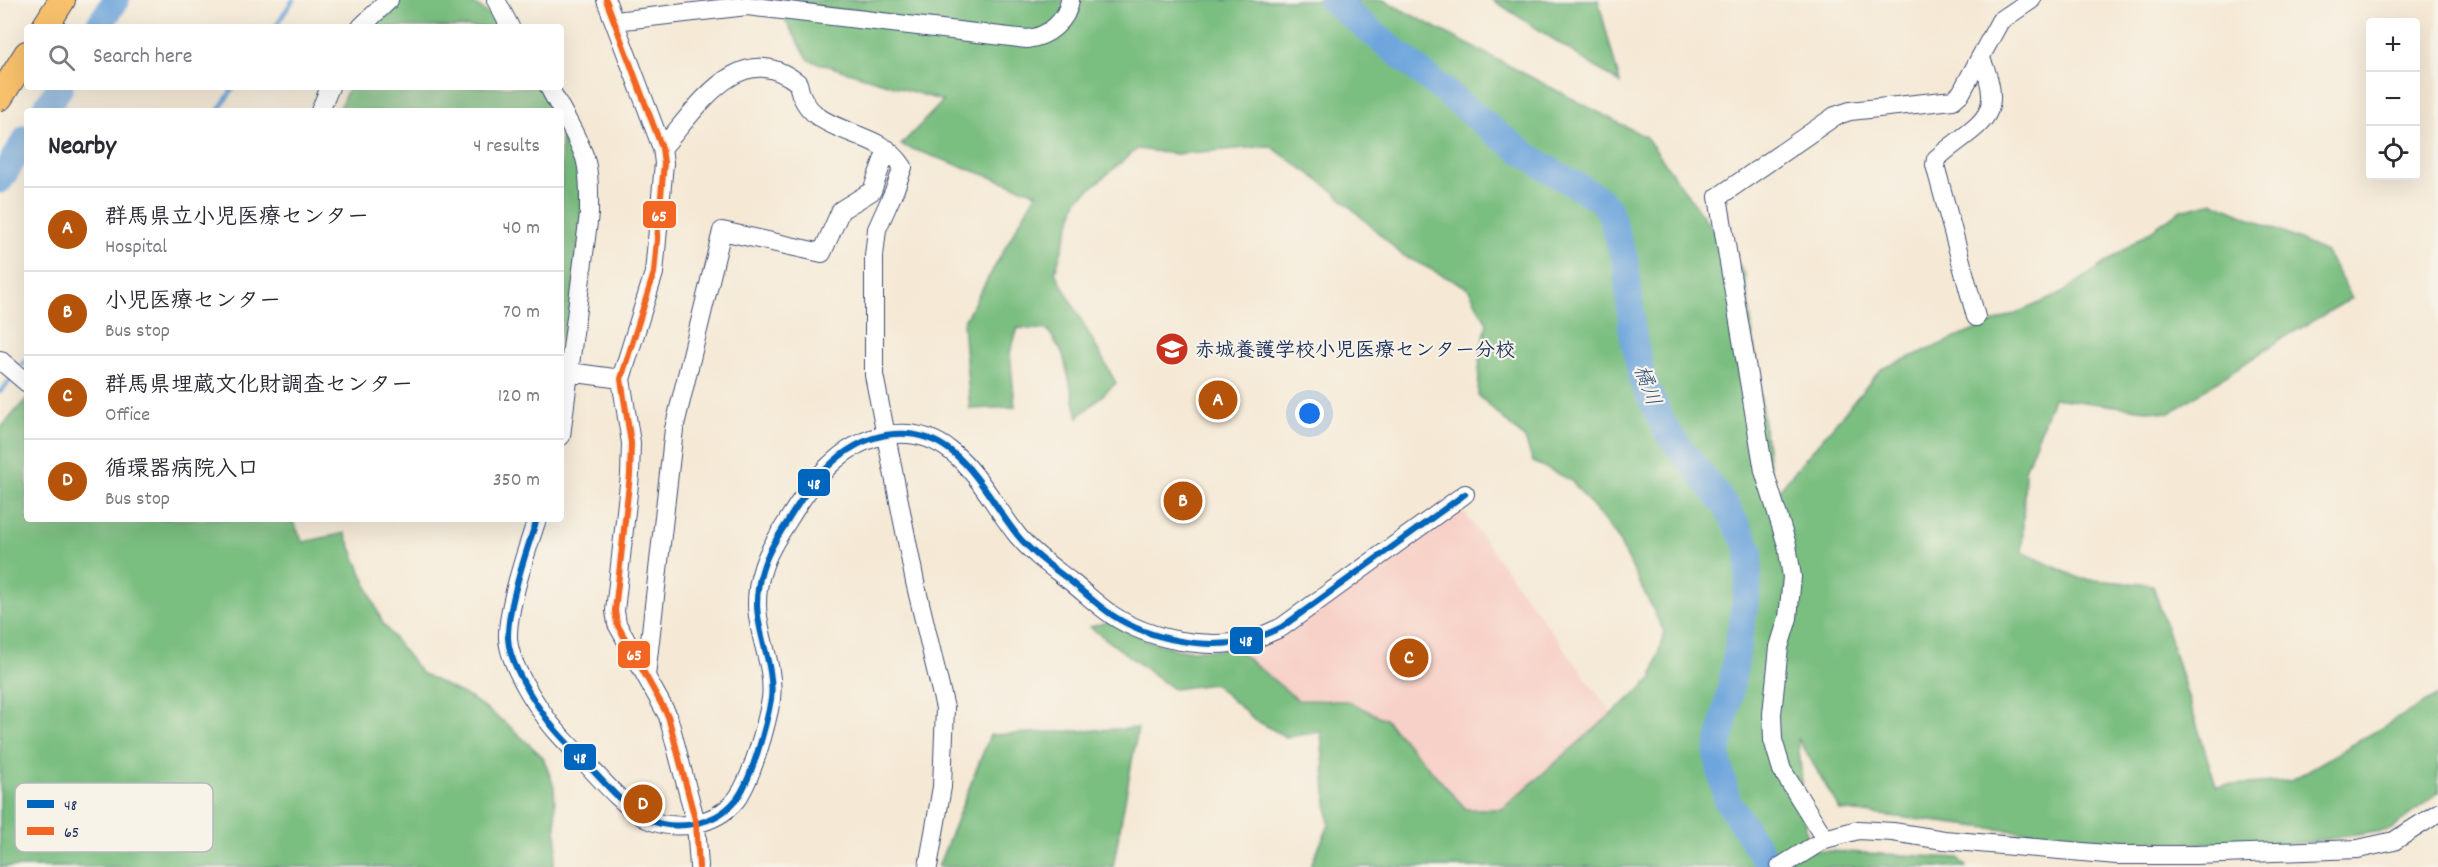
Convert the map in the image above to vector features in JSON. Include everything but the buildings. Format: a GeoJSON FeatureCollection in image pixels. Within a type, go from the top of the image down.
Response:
{"type":"FeatureCollection","features":[{"type":"Feature","properties":{"kind":"highway"},"geometry":{"type":"LineString","coordinates":[[47,24],[62,0]]}},
{"type":"Feature","properties":{"kind":"highway"},"geometry":{"type":"LineString","coordinates":[[0,96],[24,59]]}},
{"type":"Feature","properties":{"kind":"street"},"geometry":{"type":"LineString","coordinates":[[364,24],[389,0]]}},
{"type":"Feature","properties":{"kind":"street"},"geometry":{"type":"LineString","coordinates":[[496,0],[508,24]]}},
{"type":"Feature","properties":{"kind":"street"},"geometry":{"type":"LineString","coordinates":[[606,0],[662,148],[664,163],[654,273],[621,379],[631,443],[630,476],[615,611],[617,624],[668,716],[696,824],[699,867]]}},
{"type":"Feature","properties":{"kind":"street"},"geometry":{"type":"LineString","coordinates":[[615,21],[747,6],[1027,39],[1037,38],[1057,26],[1068,13],[1070,0]]}},
{"type":"Feature","properties":{"kind":"street"},"geometry":{"type":"LineString","coordinates":[[1825,839],[1782,770],[1773,740],[1772,714],[1778,658],[1788,618],[1792,577],[1787,545],[1764,471],[1718,197],[1835,116],[1850,111],[1953,100],[1962,93],[2000,21],[2031,0]]}},
{"type":"Feature","properties":{"kind":"street"},"geometry":{"type":"LineString","coordinates":[[1976,317],[1935,165],[1936,159],[1966,137],[1989,113],[1992,100],[1991,87],[1981,59]]}},
{"type":"Feature","properties":{"kind":"street"},"geometry":{"type":"LineString","coordinates":[[662,148],[718,84],[735,73],[757,66],[789,76],[798,83],[800,96],[820,120],[879,144],[896,155],[903,167],[877,228],[874,256],[874,375],[915,582],[945,708],[942,787],[928,867]]}},
{"type":"Feature","properties":{"kind":"street"},"geometry":{"type":"LineString","coordinates":[[321,108],[329,90]]}},
{"type":"Feature","properties":{"kind":"street"},"geometry":{"type":"LineString","coordinates":[[551,90],[560,108]]}},
{"type":"Feature","properties":{"kind":"street"},"geometry":{"type":"LineString","coordinates":[[564,115],[585,160],[589,183],[589,214],[564,412]]}},
{"type":"Feature","properties":{"kind":"street"},"geometry":{"type":"LineString","coordinates":[[646,676],[674,429],[722,231],[822,253],[841,210],[872,191],[887,149]]}},
{"type":"Feature","properties":{"kind":"street"},"geometry":{"type":"LineString","coordinates":[[1,361],[24,380]]}},
{"type":"Feature","properties":{"kind":"street"},"geometry":{"type":"LineString","coordinates":[[569,372],[621,379]]}},
{"type":"Feature","properties":{"kind":"street"},"geometry":{"type":"LineString","coordinates":[[536,522],[511,616],[508,640],[518,670],[548,720],[594,772],[634,810],[659,823],[681,825],[696,824],[720,813],[736,800],[742,790],[764,731],[771,696],[769,665],[757,605],[762,572],[771,548],[804,495],[828,465],[863,442],[886,435],[914,434],[942,444],[955,453],[973,472],[1020,538],[1058,572],[1113,616],[1160,636],[1184,641],[1238,642],[1254,639],[1282,627],[1465,494]]}},
{"type":"Feature","properties":{"kind":"street"},"geometry":{"type":"LineString","coordinates":[[1780,867],[1825,839],[1858,830],[2117,855],[2196,855],[2358,849],[2394,841],[2438,813]]}},
{"type":"Feature","properties":{"kind":"shaded area"},"geometry":{"type":"Polygon","coordinates":[[[1460,507],[1612,713],[1501,809],[1466,809],[1385,719],[1347,701],[1298,700],[1237,650],[1460,507]]]}},
{"type":"Feature","properties":{"kind":"green space"},"geometry":{"type":"Polygon","coordinates":[[[401,0],[468,0],[493,17],[498,24],[378,24],[383,14],[401,0]]]}},
{"type":"Feature","properties":{"kind":"green space"},"geometry":{"type":"Polygon","coordinates":[[[782,0],[1383,0],[1646,137],[1745,274],[1778,537],[1778,491],[1881,369],[2059,295],[2181,210],[2214,202],[2326,252],[2352,298],[2280,340],[2170,413],[2053,398],[2025,470],[2022,552],[2081,579],[2153,585],[2216,786],[2290,781],[2438,695],[2438,793],[2390,830],[2274,847],[2071,838],[1840,810],[1798,738],[1808,850],[1959,858],[1966,867],[1310,867],[1329,825],[1321,732],[1286,737],[1255,720],[1214,684],[1173,689],[1090,627],[1111,621],[1146,640],[1179,650],[1237,650],[1298,700],[1347,701],[1385,719],[1466,809],[1502,809],[1652,679],[1664,632],[1617,537],[1571,480],[1533,462],[1525,439],[1478,395],[1480,354],[1487,323],[1468,288],[1402,255],[1331,189],[1270,146],[1176,154],[1137,149],[1077,200],[1055,272],[1116,383],[1078,417],[1063,354],[1048,330],[1018,328],[1010,353],[1015,407],[970,409],[963,323],[1036,193],[901,145],[943,101],[809,60],[778,8],[782,0]]]}},
{"type":"Feature","properties":{"kind":"green space"},"geometry":{"type":"Polygon","coordinates":[[[1492,0],[1598,0],[1620,83],[1501,5],[1492,0]]]}},
{"type":"Feature","properties":{"kind":"green space"},"geometry":{"type":"Polygon","coordinates":[[[348,90],[544,90],[552,108],[339,108],[348,90]]]}},
{"type":"Feature","properties":{"kind":"green space"},"geometry":{"type":"Polygon","coordinates":[[[564,129],[579,161],[582,215],[564,368],[564,129]]]}},
{"type":"Feature","properties":{"kind":"green space"},"geometry":{"type":"Polygon","coordinates":[[[24,401],[24,522],[293,522],[303,542],[345,533],[383,624],[421,673],[472,699],[507,724],[543,757],[554,787],[557,845],[553,867],[0,867],[0,429],[24,401]]]}},
{"type":"Feature","properties":{"kind":"green space"},"geometry":{"type":"Polygon","coordinates":[[[1138,728],[1113,867],[938,867],[990,735],[1138,728]]]}},
{"type":"Feature","properties":{"kind":"waterway"},"geometry":{"type":"LineString","coordinates":[[100,24],[116,0]]}},
{"type":"Feature","properties":{"kind":"waterway"},"geometry":{"type":"LineString","coordinates":[[277,24],[293,0]]}},
{"type":"Feature","properties":{"kind":"waterway","name":"橘川"},"geometry":{"type":"LineString","coordinates":[[1332,0],[1496,133],[1546,168],[1598,198],[1609,210],[1626,263],[1632,330],[1642,380],[1666,430],[1726,506],[1750,550],[1748,585],[1717,755],[1727,800],[1770,867]]}},
{"type":"Feature","properties":{"kind":"waterway"},"geometry":{"type":"LineString","coordinates":[[46,108],[58,90]]}},
{"type":"Feature","properties":{"kind":"waterway"},"geometry":{"type":"LineString","coordinates":[[220,108],[232,90]]}},
{"type":"Feature","properties":{"kind":"waterway"},"geometry":{"type":"LineString","coordinates":[[0,180],[24,143]]}},
{"type":"Feature","properties":{"kind":"waterway"},"geometry":{"type":"LineString","coordinates":[[19,369],[24,363]]}},
{"type":"Feature","properties":{"kind":"waterway"},"geometry":{"type":"LineString","coordinates":[[0,392],[14,376]]}},
{"type":"Feature","properties":{"kind":"transit line","name":"65"},"geometry":{"type":"LineString","coordinates":[[606,0],[662,148],[664,163],[654,273],[621,379],[631,443],[630,475],[615,611],[617,624],[668,716],[696,823],[699,867]]}},
{"type":"Feature","properties":{"kind":"transit line","name":"48"},"geometry":{"type":"LineString","coordinates":[[536,522],[518,578],[509,626],[509,648],[517,669],[550,723],[621,800],[647,819],[658,823],[682,825],[706,821],[727,809],[735,801],[747,781],[758,752],[772,687],[757,604],[760,579],[769,552],[816,480],[840,456],[869,439],[886,435],[911,434],[932,439],[965,464],[1018,536],[1042,560],[1101,607],[1127,624],[1143,631],[1161,637],[1197,643],[1233,643],[1250,640],[1282,627],[1465,494]]}},
{"type":"Feature","properties":{"kind":"place","name":"赤城養護学校小児医療センター分校"},"geometry":{"type":"Point","coordinates":[1172,349]}},
{"type":"Feature","properties":{"kind":"place","name":"群馬県立小児医療センター"},"geometry":{"type":"Point","coordinates":[1218,400]}},
{"type":"Feature","properties":{"kind":"place","name":"小児医療センター"},"geometry":{"type":"Point","coordinates":[1183,501]}},
{"type":"Feature","properties":{"kind":"place","name":"群馬県埋蔵文化財調査センター"},"geometry":{"type":"Point","coordinates":[1409,658]}},
{"type":"Feature","properties":{"kind":"place","name":"循環器病院入口"},"geometry":{"type":"Point","coordinates":[643,804]}}]}
